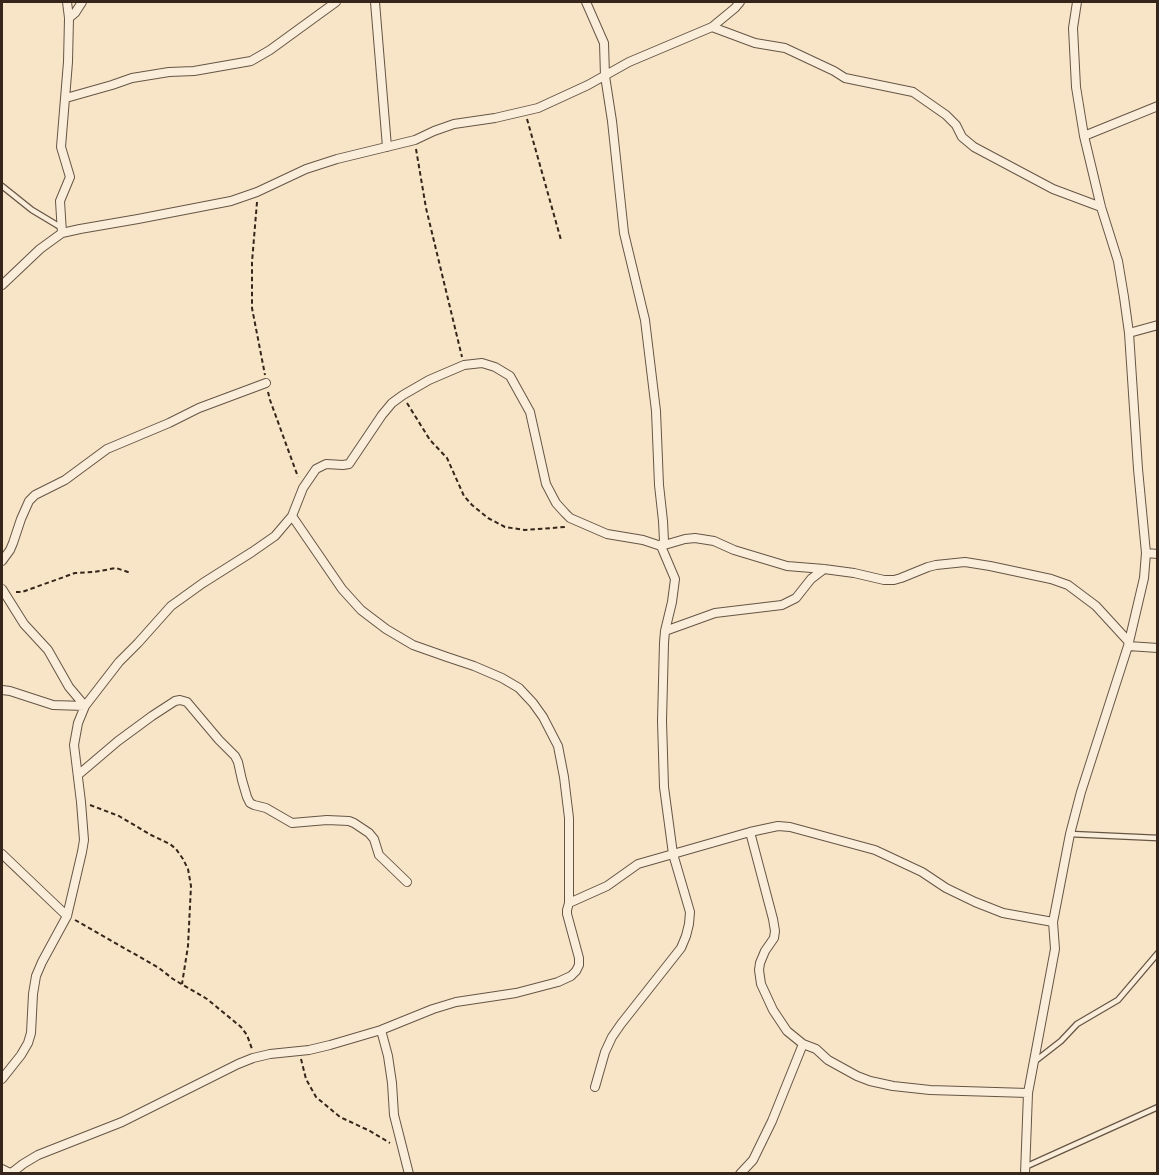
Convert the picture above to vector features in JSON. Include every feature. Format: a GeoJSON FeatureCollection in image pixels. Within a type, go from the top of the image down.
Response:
{"type":"FeatureCollection","features":[{"type":"Feature","properties":{"kind":"street"},"geometry":{"type":"LineString","coordinates":[[62,231],[60,201],[70,177],[61,147],[62,116],[66,98],[69,18],[67,2]]}},
{"type":"Feature","properties":{"kind":"street"},"geometry":{"type":"LineString","coordinates":[[69,18],[82,2]]}},
{"type":"Feature","properties":{"kind":"street"},"geometry":{"type":"LineString","coordinates":[[66,98],[132,78],[169,72],[194,71],[251,61],[336,2]]}},
{"type":"Feature","properties":{"kind":"street"},"geometry":{"type":"LineString","coordinates":[[375,2],[387,147]]}},
{"type":"Feature","properties":{"kind":"street"},"geometry":{"type":"LineString","coordinates":[[586,2],[604,43],[605,76],[624,233],[645,320],[656,411],[664,541],[662,546],[675,579],[665,631],[664,787],[673,854],[690,912],[686,936],[677,953],[612,1037],[595,1087]]}},
{"type":"Feature","properties":{"kind":"street"},"geometry":{"type":"LineString","coordinates":[[2,285],[62,231],[231,201],[257,192],[306,169],[337,159],[415,140],[434,130],[454,124],[495,118],[552,102],[629,62],[712,27],[740,2]]}},
{"type":"Feature","properties":{"kind":"street"},"geometry":{"type":"LineString","coordinates":[[1025,1170],[1028,1093],[1055,949],[1053,922],[1070,834],[1128,644],[1144,578],[1146,553],[1129,333],[1118,261],[1101,207],[1084,136],[1076,87],[1073,28],[1077,2]]}},
{"type":"Feature","properties":{"kind":"street"},"geometry":{"type":"LineString","coordinates":[[712,27],[755,43],[785,48],[845,78],[913,92],[946,115],[956,125],[962,137],[974,147],[1053,189],[1101,207]]}},
{"type":"Feature","properties":{"kind":"street"},"geometry":{"type":"LineString","coordinates":[[1084,136],[1158,106]]}},
{"type":"Feature","properties":{"kind":"street"},"geometry":{"type":"LineString","coordinates":[[1129,333],[1158,325]]}},
{"type":"Feature","properties":{"kind":"street"},"geometry":{"type":"LineString","coordinates":[[2,1079],[28,1043],[36,976],[67,916],[84,840],[74,745],[78,723],[85,706],[118,662],[138,644],[171,606],[275,536],[292,516],[303,488],[320,466],[349,464],[392,403],[429,380],[464,365],[482,363],[510,376],[530,412],[546,484],[556,503],[570,518],[607,534],[643,540],[662,546],[695,538],[714,541],[734,550],[787,566],[854,573],[884,580],[894,580],[928,567],[965,562],[990,566],[1051,579],[1068,585],[1095,606],[1128,644],[1158,648]]}},
{"type":"Feature","properties":{"kind":"street"},"geometry":{"type":"LineString","coordinates":[[2,561],[10,550],[29,501],[35,495],[65,480],[107,449],[200,408],[266,383]]}},
{"type":"Feature","properties":{"kind":"street"},"geometry":{"type":"LineString","coordinates":[[2,1169],[10,1173],[38,1155],[122,1122],[254,1058],[330,1045],[381,1030],[456,1002],[516,993],[558,982],[571,976],[579,965],[567,914],[569,818],[564,777],[558,746],[543,717],[519,688],[474,666],[413,645],[386,629],[361,610],[342,589],[292,516]]}},
{"type":"Feature","properties":{"kind":"street"},"geometry":{"type":"LineString","coordinates":[[1146,553],[1158,554]]}},
{"type":"Feature","properties":{"kind":"street"},"geometry":{"type":"LineString","coordinates":[[665,631],[715,613],[782,605],[796,598],[811,579],[824,569]]}},
{"type":"Feature","properties":{"kind":"street"},"geometry":{"type":"LineString","coordinates":[[5,589],[24,624],[48,650],[69,687],[85,706]]}},
{"type":"Feature","properties":{"kind":"street"},"geometry":{"type":"LineString","coordinates":[[2,690],[29,696],[53,705],[85,706]]}},
{"type":"Feature","properties":{"kind":"street"},"geometry":{"type":"LineString","coordinates":[[78,775],[152,716],[175,701],[187,702],[235,756],[250,802],[292,823],[327,820],[354,823],[369,833],[374,839],[379,855],[407,882]]}},
{"type":"Feature","properties":{"kind":"street"},"geometry":{"type":"LineString","coordinates":[[569,903],[607,886],[638,864],[778,826],[790,827],[875,850],[922,872],[946,888],[975,902],[1003,913],[1053,922]]}},
{"type":"Feature","properties":{"kind":"street"},"geometry":{"type":"LineString","coordinates":[[750,832],[775,931],[774,938],[760,963],[761,984],[773,1010],[787,1031],[803,1044],[857,1077],[881,1084],[930,1090],[1028,1093]]}},
{"type":"Feature","properties":{"kind":"street"},"geometry":{"type":"LineString","coordinates":[[2,854],[67,916]]}},
{"type":"Feature","properties":{"kind":"street"},"geometry":{"type":"LineString","coordinates":[[381,1030],[392,1083],[394,1115],[409,1173]]}},
{"type":"Feature","properties":{"kind":"street"},"geometry":{"type":"LineString","coordinates":[[740,1173],[753,1160],[803,1044]]}},
{"type":"Feature","properties":{"kind":"lane"},"geometry":{"type":"LineString","coordinates":[[2,186],[62,231]]}},
{"type":"Feature","properties":{"kind":"lane"},"geometry":{"type":"LineString","coordinates":[[1070,834],[1158,838]]}},
{"type":"Feature","properties":{"kind":"lane"},"geometry":{"type":"LineString","coordinates":[[1034,1062],[1061,1041],[1077,1024],[1118,1000],[1158,953]]}},
{"type":"Feature","properties":{"kind":"lane"},"geometry":{"type":"LineString","coordinates":[[1025,1170],[1158,1107]]}},
{"type":"Feature","properties":{"kind":"path"},"geometry":{"type":"LineString","coordinates":[[525,111],[561,240]]}},
{"type":"Feature","properties":{"kind":"path"},"geometry":{"type":"LineString","coordinates":[[415,140],[426,208],[464,365]]}},
{"type":"Feature","properties":{"kind":"path"},"geometry":{"type":"LineString","coordinates":[[257,192],[252,262],[252,308],[270,400],[303,488]]}},
{"type":"Feature","properties":{"kind":"path"},"geometry":{"type":"LineString","coordinates":[[403,395],[429,440],[447,458],[464,496],[488,518],[505,527],[525,530],[568,527]]}},
{"type":"Feature","properties":{"kind":"path"},"geometry":{"type":"LineString","coordinates":[[5,589],[22,592],[75,573],[116,568],[131,573]]}},
{"type":"Feature","properties":{"kind":"path"},"geometry":{"type":"LineString","coordinates":[[81,802],[119,816],[170,844],[183,859],[188,869],[191,886],[188,946],[182,984]]}},
{"type":"Feature","properties":{"kind":"path"},"geometry":{"type":"LineString","coordinates":[[67,916],[159,968],[207,999],[241,1027],[247,1035],[254,1058]]}},
{"type":"Feature","properties":{"kind":"path"},"geometry":{"type":"LineString","coordinates":[[300,1051],[306,1079],[316,1097],[340,1117],[403,1150]]}}]}
